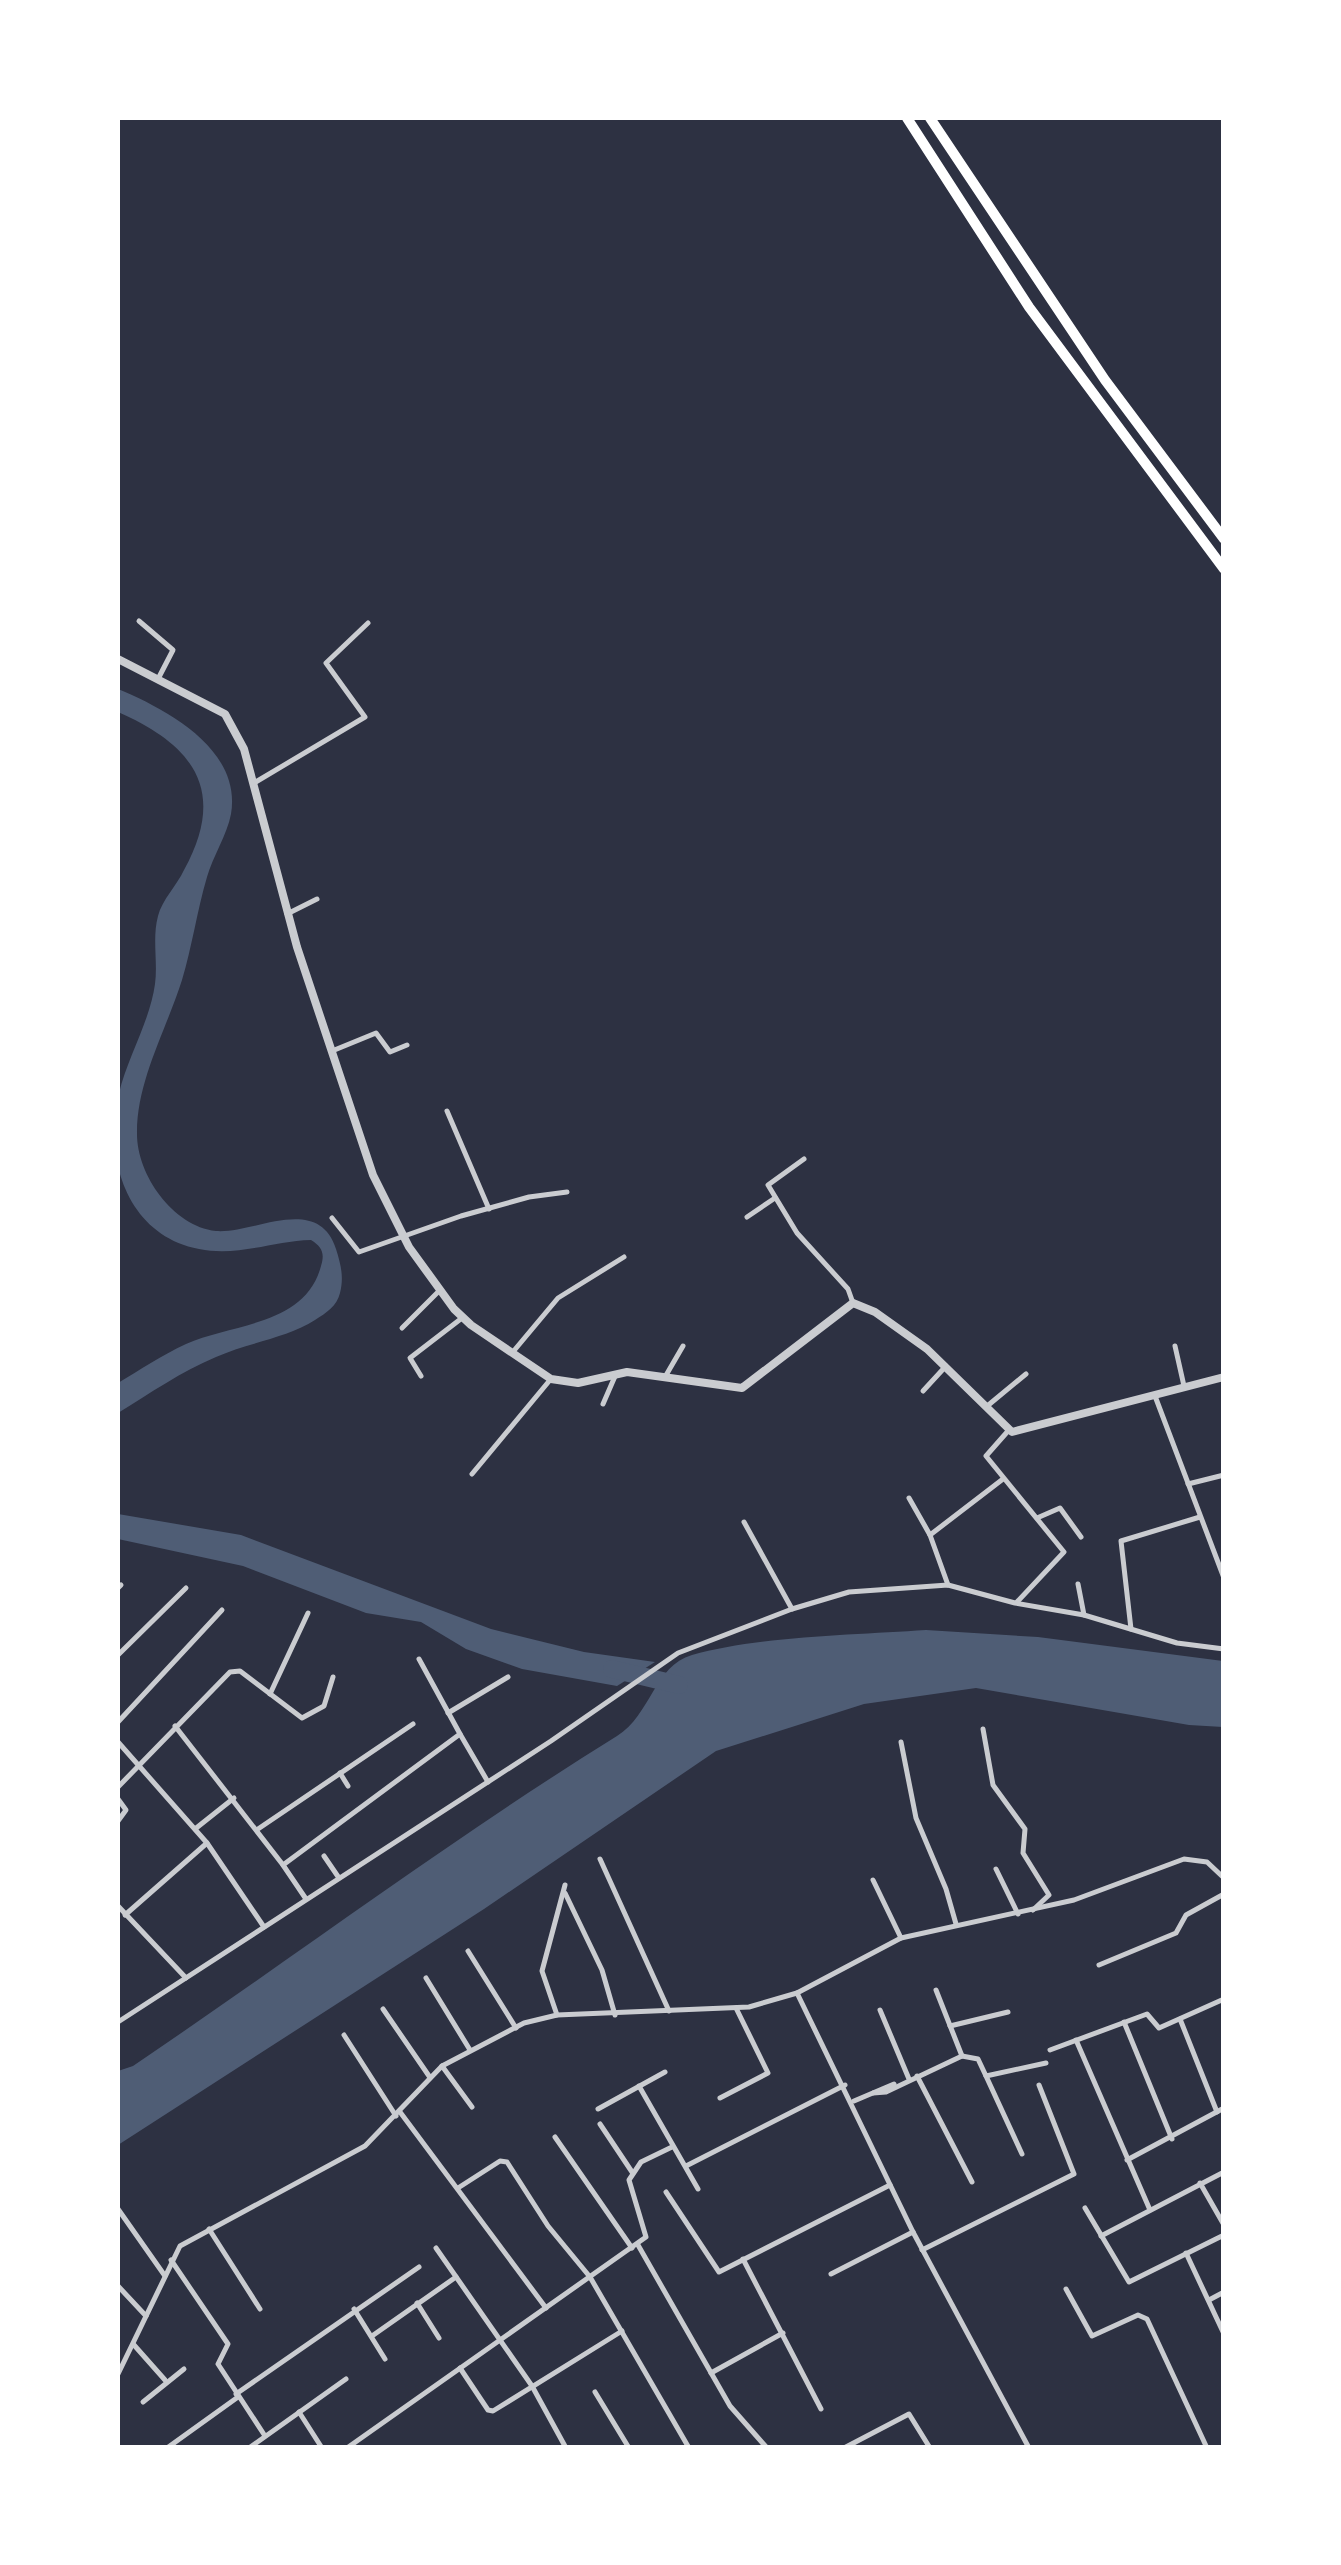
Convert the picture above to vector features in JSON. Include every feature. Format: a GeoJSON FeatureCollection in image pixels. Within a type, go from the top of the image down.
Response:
{"type":"FeatureCollection","features":[{"type":"Feature","properties":{"kind":"highway"},"geometry":{"type":"LineString","coordinates":[[907,118],[1028,308],[1224,568]]}},
{"type":"Feature","properties":{"kind":"highway"},"geometry":{"type":"LineString","coordinates":[[930,118],[1084,351],[1224,539]]}},
{"type":"Feature","properties":{"kind":"street"},"geometry":{"type":"LineString","coordinates":[[139,620],[173,650],[157,682]]}},
{"type":"Feature","properties":{"kind":"street"},"geometry":{"type":"LineString","coordinates":[[254,783],[366,716],[326,663],[368,622]]}},
{"type":"Feature","properties":{"kind":"street"},"geometry":{"type":"LineString","coordinates":[[118,659],[225,714],[244,749],[287,914],[329,1052],[373,1175],[402,1234],[462,1318],[552,1378],[584,1382],[617,1372],[742,1388],[853,1303]]}},
{"type":"Feature","properties":{"kind":"street"},"geometry":{"type":"LineString","coordinates":[[287,914],[317,899]]}},
{"type":"Feature","properties":{"kind":"street"},"geometry":{"type":"LineString","coordinates":[[329,1052],[376,1033],[390,1051],[407,1045]]}},
{"type":"Feature","properties":{"kind":"street"},"geometry":{"type":"LineString","coordinates":[[447,1112],[489,1209]]}},
{"type":"Feature","properties":{"kind":"street"},"geometry":{"type":"LineString","coordinates":[[804,1159],[768,1182],[797,1233],[848,1289],[853,1303],[875,1312],[946,1366],[1008,1430],[1027,1430],[1224,1378]]}},
{"type":"Feature","properties":{"kind":"street"},"geometry":{"type":"LineString","coordinates":[[332,1218],[358,1252],[402,1234],[489,1209],[567,1192]]}},
{"type":"Feature","properties":{"kind":"street"},"geometry":{"type":"LineString","coordinates":[[747,1217],[776,1198]]}},
{"type":"Feature","properties":{"kind":"street"},"geometry":{"type":"LineString","coordinates":[[512,1353],[558,1298],[624,1257]]}},
{"type":"Feature","properties":{"kind":"street"},"geometry":{"type":"LineString","coordinates":[[402,1328],[440,1290]]}},
{"type":"Feature","properties":{"kind":"street"},"geometry":{"type":"LineString","coordinates":[[421,1376],[410,1358],[462,1318]]}},
{"type":"Feature","properties":{"kind":"street"},"geometry":{"type":"LineString","coordinates":[[665,1377],[683,1346]]}},
{"type":"Feature","properties":{"kind":"street"},"geometry":{"type":"LineString","coordinates":[[1175,1346],[1184,1386]]}},
{"type":"Feature","properties":{"kind":"street"},"geometry":{"type":"LineString","coordinates":[[923,1392],[946,1366]]}},
{"type":"Feature","properties":{"kind":"street"},"geometry":{"type":"LineString","coordinates":[[603,1404],[617,1372]]}},
{"type":"Feature","properties":{"kind":"street"},"geometry":{"type":"LineString","coordinates":[[986,1407],[1026,1374]]}},
{"type":"Feature","properties":{"kind":"street"},"geometry":{"type":"LineString","coordinates":[[472,1474],[552,1378]]}},
{"type":"Feature","properties":{"kind":"street"},"geometry":{"type":"LineString","coordinates":[[1154,1394],[1224,1578]]}},
{"type":"Feature","properties":{"kind":"street"},"geometry":{"type":"LineString","coordinates":[[1008,1430],[986,1456],[1064,1552],[1016,1604]]}},
{"type":"Feature","properties":{"kind":"street"},"geometry":{"type":"LineString","coordinates":[[1188,1484],[1224,1475]]}},
{"type":"Feature","properties":{"kind":"street"},"geometry":{"type":"LineString","coordinates":[[930,1535],[1004,1478]]}},
{"type":"Feature","properties":{"kind":"street"},"geometry":{"type":"LineString","coordinates":[[909,1498],[930,1535],[948,1584]]}},
{"type":"Feature","properties":{"kind":"street"},"geometry":{"type":"LineString","coordinates":[[1038,1518],[1060,1508],[1081,1537]]}},
{"type":"Feature","properties":{"kind":"street"},"geometry":{"type":"LineString","coordinates":[[1131,1629],[1122,1540],[1201,1517]]}},
{"type":"Feature","properties":{"kind":"street"},"geometry":{"type":"LineString","coordinates":[[744,1522],[792,1609]]}},
{"type":"Feature","properties":{"kind":"street"},"geometry":{"type":"LineString","coordinates":[[118,2022],[488,1782],[672,1657],[792,1609],[849,1592],[948,1584],[1016,1604],[1084,1615],[1224,1649]]}},
{"type":"Feature","properties":{"kind":"street"},"geometry":{"type":"LineString","coordinates":[[1078,1584],[1084,1615]]}},
{"type":"Feature","properties":{"kind":"street"},"geometry":{"type":"LineString","coordinates":[[118,1654],[186,1588]]}},
{"type":"Feature","properties":{"kind":"street"},"geometry":{"type":"LineString","coordinates":[[118,1722],[222,1610]]}},
{"type":"Feature","properties":{"kind":"street"},"geometry":{"type":"LineString","coordinates":[[270,1694],[308,1613]]}},
{"type":"Feature","properties":{"kind":"street"},"geometry":{"type":"LineString","coordinates":[[419,1659],[488,1782]]}},
{"type":"Feature","properties":{"kind":"street"},"geometry":{"type":"LineString","coordinates":[[118,1787],[235,1670],[307,1718],[330,1698],[333,1678]]}},
{"type":"Feature","properties":{"kind":"street"},"geometry":{"type":"LineString","coordinates":[[448,1713],[508,1676]]}},
{"type":"Feature","properties":{"kind":"street"},"geometry":{"type":"LineString","coordinates":[[258,1828],[413,1724]]}},
{"type":"Feature","properties":{"kind":"street"},"geometry":{"type":"LineString","coordinates":[[175,1726],[258,1828],[306,1899]]}},
{"type":"Feature","properties":{"kind":"street"},"geometry":{"type":"LineString","coordinates":[[984,1729],[993,1785],[1025,1829],[1024,1854],[1048,1895],[1033,1910]]}},
{"type":"Feature","properties":{"kind":"street"},"geometry":{"type":"LineString","coordinates":[[283,1866],[460,1734]]}},
{"type":"Feature","properties":{"kind":"street"},"geometry":{"type":"LineString","coordinates":[[118,1742],[207,1842],[265,1928]]}},
{"type":"Feature","properties":{"kind":"street"},"geometry":{"type":"LineString","coordinates":[[900,1742],[916,1818],[956,1924]]}},
{"type":"Feature","properties":{"kind":"street"},"geometry":{"type":"LineString","coordinates":[[340,1774],[348,1786]]}},
{"type":"Feature","properties":{"kind":"street"},"geometry":{"type":"LineString","coordinates":[[195,1829],[234,1798]]}},
{"type":"Feature","properties":{"kind":"street"},"geometry":{"type":"LineString","coordinates":[[118,1799],[126,1810],[118,1821]]}},
{"type":"Feature","properties":{"kind":"street"},"geometry":{"type":"LineString","coordinates":[[125,1914],[207,1842]]}},
{"type":"Feature","properties":{"kind":"street"},"geometry":{"type":"LineString","coordinates":[[324,1856],[339,1878]]}},
{"type":"Feature","properties":{"kind":"street"},"geometry":{"type":"LineString","coordinates":[[118,2374],[180,2246],[365,2146],[429,2076],[516,2028],[557,2015],[736,2008],[798,1993],[901,1938],[1074,1900],[1184,1858],[1207,1862],[1224,1878]]}},
{"type":"Feature","properties":{"kind":"street"},"geometry":{"type":"LineString","coordinates":[[600,1859],[670,2012]]}},
{"type":"Feature","properties":{"kind":"street"},"geometry":{"type":"LineString","coordinates":[[996,1869],[1018,1914]]}},
{"type":"Feature","properties":{"kind":"street"},"geometry":{"type":"LineString","coordinates":[[872,1880],[901,1938]]}},
{"type":"Feature","properties":{"kind":"street"},"geometry":{"type":"LineString","coordinates":[[557,2015],[542,1971],[565,1888],[602,1970],[616,2014]]}},
{"type":"Feature","properties":{"kind":"street"},"geometry":{"type":"LineString","coordinates":[[1099,1965],[1176,1932],[1186,1914],[1224,1894]]}},
{"type":"Feature","properties":{"kind":"street"},"geometry":{"type":"LineString","coordinates":[[118,1906],[186,1978]]}},
{"type":"Feature","properties":{"kind":"street"},"geometry":{"type":"LineString","coordinates":[[468,1952],[516,2028]]}},
{"type":"Feature","properties":{"kind":"street"},"geometry":{"type":"LineString","coordinates":[[426,1978],[470,2050]]}},
{"type":"Feature","properties":{"kind":"street"},"geometry":{"type":"LineString","coordinates":[[936,1990],[962,2056]]}},
{"type":"Feature","properties":{"kind":"street"},"geometry":{"type":"LineString","coordinates":[[798,1993],[845,2084],[912,2232],[1029,2448]]}},
{"type":"Feature","properties":{"kind":"street"},"geometry":{"type":"LineString","coordinates":[[1050,2050],[1146,2014],[1159,2028],[1224,2000]]}},
{"type":"Feature","properties":{"kind":"street"},"geometry":{"type":"LineString","coordinates":[[720,2098],[768,2072],[736,2008]]}},
{"type":"Feature","properties":{"kind":"street"},"geometry":{"type":"LineString","coordinates":[[384,2009],[429,2076]]}},
{"type":"Feature","properties":{"kind":"street"},"geometry":{"type":"LineString","coordinates":[[880,2010],[909,2079]]}},
{"type":"Feature","properties":{"kind":"street"},"geometry":{"type":"LineString","coordinates":[[950,2026],[1008,2012]]}},
{"type":"Feature","properties":{"kind":"street"},"geometry":{"type":"LineString","coordinates":[[1127,2160],[1220,2110],[1180,2019]]}},
{"type":"Feature","properties":{"kind":"street"},"geometry":{"type":"LineString","coordinates":[[1124,2022],[1172,2139]]}},
{"type":"Feature","properties":{"kind":"street"},"geometry":{"type":"LineString","coordinates":[[344,2035],[398,2114],[546,2308]]}},
{"type":"Feature","properties":{"kind":"street"},"geometry":{"type":"LineString","coordinates":[[1076,2040],[1150,2210]]}},
{"type":"Feature","properties":{"kind":"street"},"geometry":{"type":"LineString","coordinates":[[853,2101],[962,2056],[978,2059],[1022,2154]]}},
{"type":"Feature","properties":{"kind":"street"},"geometry":{"type":"LineString","coordinates":[[986,2076],[1046,2063]]}},
{"type":"Feature","properties":{"kind":"street"},"geometry":{"type":"LineString","coordinates":[[442,2066],[472,2107]]}},
{"type":"Feature","properties":{"kind":"street"},"geometry":{"type":"LineString","coordinates":[[598,2110],[665,2072]]}},
{"type":"Feature","properties":{"kind":"street"},"geometry":{"type":"LineString","coordinates":[[917,2076],[972,2182]]}},
{"type":"Feature","properties":{"kind":"street"},"geometry":{"type":"LineString","coordinates":[[686,2166],[845,2084]]}},
{"type":"Feature","properties":{"kind":"street"},"geometry":{"type":"LineString","coordinates":[[922,2250],[1074,2174],[1038,2085]]}},
{"type":"Feature","properties":{"kind":"street"},"geometry":{"type":"LineString","coordinates":[[640,2086],[698,2188]]}},
{"type":"Feature","properties":{"kind":"street"},"geometry":{"type":"LineString","coordinates":[[600,2124],[632,2172]]}},
{"type":"Feature","properties":{"kind":"street"},"geometry":{"type":"LineString","coordinates":[[555,2137],[635,2246],[730,2406],[767,2448]]}},
{"type":"Feature","properties":{"kind":"street"},"geometry":{"type":"LineString","coordinates":[[347,2448],[635,2246],[648,2233],[630,2192],[632,2172],[641,2162],[672,2147]]}},
{"type":"Feature","properties":{"kind":"street"},"geometry":{"type":"LineString","coordinates":[[458,2188],[500,2161],[508,2162],[548,2226],[590,2277],[690,2448]]}},
{"type":"Feature","properties":{"kind":"street"},"geometry":{"type":"LineString","coordinates":[[1101,2236],[1224,2172]]}},
{"type":"Feature","properties":{"kind":"street"},"geometry":{"type":"LineString","coordinates":[[1200,2183],[1224,2225]]}},
{"type":"Feature","properties":{"kind":"street"},"geometry":{"type":"LineString","coordinates":[[666,2192],[716,2270],[890,2184]]}},
{"type":"Feature","properties":{"kind":"street"},"geometry":{"type":"LineString","coordinates":[[1086,2208],[1126,2280],[1132,2281],[1224,2234]]}},
{"type":"Feature","properties":{"kind":"street"},"geometry":{"type":"LineString","coordinates":[[118,2209],[165,2276]]}},
{"type":"Feature","properties":{"kind":"street"},"geometry":{"type":"LineString","coordinates":[[209,2229],[260,2309]]}},
{"type":"Feature","properties":{"kind":"street"},"geometry":{"type":"LineString","coordinates":[[831,2274],[912,2232]]}},
{"type":"Feature","properties":{"kind":"street"},"geometry":{"type":"LineString","coordinates":[[436,2248],[532,2386],[565,2447]]}},
{"type":"Feature","properties":{"kind":"street"},"geometry":{"type":"LineString","coordinates":[[1186,2254],[1224,2334]]}},
{"type":"Feature","properties":{"kind":"street"},"geometry":{"type":"LineString","coordinates":[[742,2259],[822,2409]]}},
{"type":"Feature","properties":{"kind":"street"},"geometry":{"type":"LineString","coordinates":[[171,2260],[228,2344],[218,2364],[265,2436]]}},
{"type":"Feature","properties":{"kind":"street"},"geometry":{"type":"LineString","coordinates":[[167,2448],[354,2309],[419,2267]]}},
{"type":"Feature","properties":{"kind":"street"},"geometry":{"type":"LineString","coordinates":[[372,2336],[456,2277]]}},
{"type":"Feature","properties":{"kind":"street"},"geometry":{"type":"LineString","coordinates":[[118,2286],[146,2316]]}},
{"type":"Feature","properties":{"kind":"street"},"geometry":{"type":"LineString","coordinates":[[1066,2289],[1092,2336],[1144,2316],[1207,2448]]}},
{"type":"Feature","properties":{"kind":"street"},"geometry":{"type":"LineString","coordinates":[[1208,2301],[1224,2292]]}},
{"type":"Feature","properties":{"kind":"street"},"geometry":{"type":"LineString","coordinates":[[418,2304],[439,2338]]}},
{"type":"Feature","properties":{"kind":"street"},"geometry":{"type":"LineString","coordinates":[[354,2309],[385,2359]]}},
{"type":"Feature","properties":{"kind":"street"},"geometry":{"type":"LineString","coordinates":[[460,2367],[491,2411],[622,2331]]}},
{"type":"Feature","properties":{"kind":"street"},"geometry":{"type":"LineString","coordinates":[[711,2374],[783,2333]]}},
{"type":"Feature","properties":{"kind":"street"},"geometry":{"type":"LineString","coordinates":[[134,2345],[166,2381]]}},
{"type":"Feature","properties":{"kind":"street"},"geometry":{"type":"LineString","coordinates":[[143,2402],[184,2369]]}},
{"type":"Feature","properties":{"kind":"street"},"geometry":{"type":"LineString","coordinates":[[248,2448],[346,2379]]}},
{"type":"Feature","properties":{"kind":"street"},"geometry":{"type":"LineString","coordinates":[[595,2392],[629,2448]]}},
{"type":"Feature","properties":{"kind":"street"},"geometry":{"type":"LineString","coordinates":[[299,2412],[322,2448]]}},
{"type":"Feature","properties":{"kind":"street"},"geometry":{"type":"LineString","coordinates":[[844,2448],[909,2414],[930,2448]]}},
{"type":"Feature","properties":{"kind":"water"},"geometry":{"type":"Polygon","coordinates":[[[118,689],[178,720],[197,735],[225,770],[231,791],[229,822],[207,877],[182,980],[142,1093],[137,1132],[143,1164],[171,1208],[200,1227],[216,1231],[284,1220],[315,1223],[327,1232],[336,1249],[342,1276],[336,1302],[315,1320],[203,1363],[118,1413],[118,1383],[186,1344],[284,1312],[313,1286],[323,1257],[311,1240],[228,1251],[199,1249],[174,1241],[153,1228],[126,1189],[114,1142],[119,1093],[152,998],[158,916],[197,842],[203,816],[196,773],[166,739],[118,712],[118,689]]]}},
{"type":"Feature","properties":{"kind":"water"},"geometry":{"type":"Polygon","coordinates":[[[118,1514],[241,1535],[491,1629],[584,1652],[655,1662],[617,1686],[522,1669],[466,1649],[421,1622],[366,1613],[243,1566],[118,1539],[118,1514]]]}},
{"type":"Feature","properties":{"kind":"water"},"geometry":{"type":"Polygon","coordinates":[[[926,1630],[1038,1637],[1223,1661],[1223,1727],[1189,1725],[976,1688],[864,1704],[716,1751],[484,1909],[118,2145],[118,2071],[133,2066],[433,1857],[617,1736],[638,1716],[669,1669],[679,1661],[746,1644],[926,1630]]]}},
{"type":"Feature","properties":{"kind":"waterway"},"geometry":{"type":"LineString","coordinates":[[612,1669],[679,1685]]}}]}
